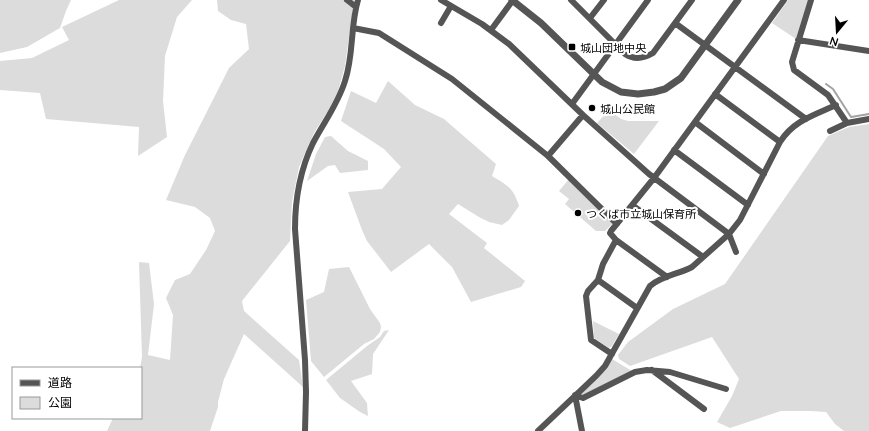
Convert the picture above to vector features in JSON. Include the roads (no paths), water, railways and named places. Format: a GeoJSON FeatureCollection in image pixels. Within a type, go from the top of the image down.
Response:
{"type":"FeatureCollection","features":[{"type":"Feature","properties":{"kind":"street"},"geometry":{"type":"LineString","coordinates":[[347,0],[356,7]]}},
{"type":"Feature","properties":{"kind":"street"},"geometry":{"type":"LineString","coordinates":[[305,431],[306,375],[295,233],[295,208],[299,184],[308,155],[335,106],[345,80],[351,55],[353,28],[358,0]]}},
{"type":"Feature","properties":{"kind":"street"},"geometry":{"type":"LineString","coordinates":[[441,0],[491,30],[523,56],[583,115],[654,178],[729,234],[736,252]]}},
{"type":"Feature","properties":{"kind":"street"},"geometry":{"type":"LineString","coordinates":[[491,30],[513,0],[550,32],[593,75],[606,85],[621,92],[638,94],[665,89],[681,78],[738,0]]}},
{"type":"Feature","properties":{"kind":"street"},"geometry":{"type":"LineString","coordinates":[[571,0],[628,56],[636,58],[645,58],[653,53],[692,0]]}},
{"type":"Feature","properties":{"kind":"street"},"geometry":{"type":"LineString","coordinates":[[590,18],[604,0]]}},
{"type":"Feature","properties":{"kind":"street"},"geometry":{"type":"LineString","coordinates":[[572,104],[648,0]]}},
{"type":"Feature","properties":{"kind":"street"},"geometry":{"type":"LineString","coordinates":[[667,277],[616,240],[610,233],[654,178],[784,0]]}},
{"type":"Feature","properties":{"kind":"street"},"geometry":{"type":"LineString","coordinates":[[811,0],[792,62],[794,70],[823,89],[847,123]]}},
{"type":"Feature","properties":{"kind":"street"},"geometry":{"type":"LineString","coordinates":[[442,23],[451,6]]}},
{"type":"Feature","properties":{"kind":"street"},"geometry":{"type":"LineString","coordinates":[[675,23],[806,119]]}},
{"type":"Feature","properties":{"kind":"street"},"geometry":{"type":"LineString","coordinates":[[353,28],[379,33],[452,78],[548,156],[617,224]]}},
{"type":"Feature","properties":{"kind":"street"},"geometry":{"type":"LineString","coordinates":[[798,40],[869,51]]}},
{"type":"Feature","properties":{"kind":"street"},"geometry":{"type":"LineString","coordinates":[[715,94],[780,142]]}},
{"type":"Feature","properties":{"kind":"street"},"geometry":{"type":"LineString","coordinates":[[538,431],[605,366],[650,286],[654,282],[685,270],[703,257],[729,234],[740,220],[780,142],[788,130],[806,119],[836,106]]}},
{"type":"Feature","properties":{"kind":"street"},"geometry":{"type":"LineString","coordinates":[[548,156],[583,115]]}},
{"type":"Feature","properties":{"kind":"street"},"geometry":{"type":"LineString","coordinates":[[830,131],[847,123],[869,119]]}},
{"type":"Feature","properties":{"kind":"street"},"geometry":{"type":"LineString","coordinates":[[695,122],[764,174]]}},
{"type":"Feature","properties":{"kind":"street"},"geometry":{"type":"LineString","coordinates":[[674,150],[748,205]]}},
{"type":"Feature","properties":{"kind":"street"},"geometry":{"type":"LineString","coordinates":[[632,205],[703,257]]}},
{"type":"Feature","properties":{"kind":"street"},"geometry":{"type":"LineString","coordinates":[[612,354],[591,340],[586,296],[588,291],[598,280],[603,264],[616,240]]}},
{"type":"Feature","properties":{"kind":"street"},"geometry":{"type":"LineString","coordinates":[[598,280],[637,308]]}},
{"type":"Feature","properties":{"kind":"street"},"geometry":{"type":"LineString","coordinates":[[575,395],[583,398],[635,372],[652,370],[670,372],[726,389]]}},
{"type":"Feature","properties":{"kind":"street"},"geometry":{"type":"LineString","coordinates":[[652,370],[704,410]]}},
{"type":"Feature","properties":{"kind":"street"},"geometry":{"type":"LineString","coordinates":[[575,395],[582,431]]}},
{"type":"Feature","properties":{"kind":"waterway"},"geometry":{"type":"LineString","coordinates":[[826,84],[833,89],[851,117],[869,114]]}},
{"type":"Feature","properties":{"kind":"place","name":"城山団地中央"},"geometry":{"type":"Point","coordinates":[572,47]}},
{"type":"Feature","properties":{"kind":"place","name":"城山公民館"},"geometry":{"type":"Point","coordinates":[592,108]}},
{"type":"Feature","properties":{"kind":"place","name":"つくば市立城山保育所"},"geometry":{"type":"Point","coordinates":[578,213]}}]}
